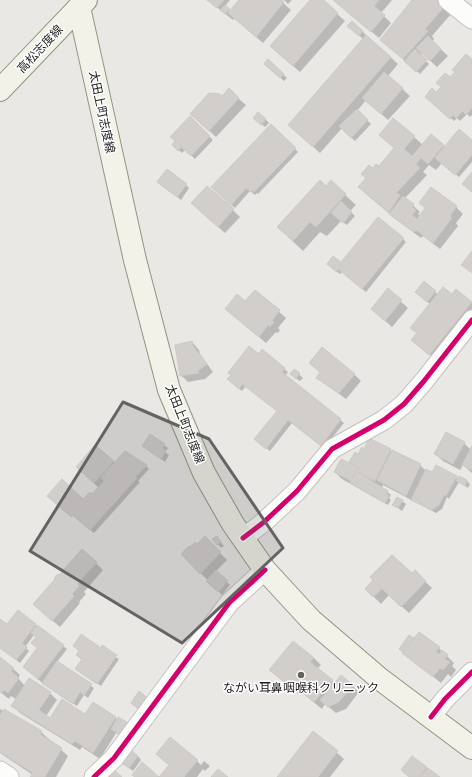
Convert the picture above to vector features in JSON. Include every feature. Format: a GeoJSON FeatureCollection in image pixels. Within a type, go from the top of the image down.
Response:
{"type":"FeatureCollection","features":[{"type":"Feature","properties":{"kind":"main road","name":"高松志度線"},"geometry":{"type":"LineString","coordinates":[[0,90],[79,2]]}},
{"type":"Feature","properties":{"kind":"main road","name":"太田上町志度線"},"geometry":{"type":"LineString","coordinates":[[79,2],[135,260],[169,390],[204,473],[243,538],[265,570],[311,620],[380,679],[472,748]]}},
{"type":"Feature","properties":{"kind":"street"},"geometry":{"type":"LineString","coordinates":[[448,0],[472,19]]}},
{"type":"Feature","properties":{"kind":"street"},"geometry":{"type":"LineString","coordinates":[[243,538],[264,522],[297,491],[332,449],[384,420],[404,404],[472,320]]}},
{"type":"Feature","properties":{"kind":"street"},"geometry":{"type":"LineString","coordinates":[[94,777],[114,758],[229,603],[265,570]]}},
{"type":"Feature","properties":{"kind":"street"},"geometry":{"type":"LineString","coordinates":[[431,717],[445,699],[472,672]]}},
{"type":"Feature","properties":{"kind":"street"},"geometry":{"type":"LineString","coordinates":[[0,771],[9,777]]}},
{"type":"Feature","properties":{"kind":"highlighted area"},"geometry":{"type":"Polygon","coordinates":[[[123,402],[209,439],[283,548],[182,643],[30,551],[123,402]]]}},
{"type":"Feature","properties":{"kind":"building"},"geometry":{"type":"Polygon","coordinates":[[[207,0],[224,0],[217,8],[207,0]]]}},
{"type":"Feature","properties":{"kind":"building"},"geometry":{"type":"Polygon","coordinates":[[[239,0],[282,0],[284,2],[256,37],[228,13],[239,0]]]}},
{"type":"Feature","properties":{"kind":"building"},"geometry":{"type":"Polygon","coordinates":[[[310,0],[324,0],[338,13],[293,66],[270,46],[310,0]]]}},
{"type":"Feature","properties":{"kind":"building"},"geometry":{"type":"Polygon","coordinates":[[[333,0],[379,0],[374,6],[385,15],[371,32],[333,0]]]}},
{"type":"Feature","properties":{"kind":"building"},"geometry":{"type":"Polygon","coordinates":[[[412,0],[437,0],[444,7],[425,29],[428,31],[403,59],[380,40],[412,0]]]}},
{"type":"Feature","properties":{"kind":"building"},"geometry":{"type":"Polygon","coordinates":[[[225,5],[230,9],[225,14],[220,10],[225,5]]]}},
{"type":"Feature","properties":{"kind":"building"},"geometry":{"type":"Polygon","coordinates":[[[352,21],[363,31],[359,36],[347,26],[352,21]]]}},
{"type":"Feature","properties":{"kind":"building"},"geometry":{"type":"Polygon","coordinates":[[[366,35],[391,57],[313,147],[288,125],[366,35]]]}},
{"type":"Feature","properties":{"kind":"building"},"geometry":{"type":"Polygon","coordinates":[[[428,36],[441,49],[430,61],[416,48],[428,36]]]}},
{"type":"Feature","properties":{"kind":"building"},"geometry":{"type":"Polygon","coordinates":[[[415,49],[427,60],[416,72],[404,61],[415,49]]]}},
{"type":"Feature","properties":{"kind":"building"},"geometry":{"type":"Polygon","coordinates":[[[466,54],[472,59],[472,108],[466,115],[463,111],[456,118],[453,115],[450,119],[425,97],[432,88],[436,92],[441,87],[436,83],[445,73],[450,77],[455,72],[452,70],[466,54]]]}},
{"type":"Feature","properties":{"kind":"building"},"geometry":{"type":"Polygon","coordinates":[[[268,59],[284,74],[280,78],[264,64],[268,59]]]}},
{"type":"Feature","properties":{"kind":"building"},"geometry":{"type":"Polygon","coordinates":[[[384,72],[403,88],[381,114],[362,98],[384,72]]]}},
{"type":"Feature","properties":{"kind":"building"},"geometry":{"type":"Polygon","coordinates":[[[229,88],[239,98],[209,131],[190,114],[209,93],[220,94],[222,96],[229,88]]]}},
{"type":"Feature","properties":{"kind":"building"},"geometry":{"type":"Polygon","coordinates":[[[357,109],[368,120],[351,138],[339,126],[357,109]]]}},
{"type":"Feature","properties":{"kind":"building"},"geometry":{"type":"Polygon","coordinates":[[[258,112],[266,119],[261,125],[253,118],[258,112]]]}},
{"type":"Feature","properties":{"kind":"building"},"geometry":{"type":"Polygon","coordinates":[[[190,116],[210,136],[191,156],[181,147],[178,151],[172,145],[175,141],[170,137],[190,116]]]}},
{"type":"Feature","properties":{"kind":"building"},"geometry":{"type":"Polygon","coordinates":[[[393,118],[415,136],[404,149],[412,156],[431,134],[444,145],[428,164],[421,158],[416,164],[420,168],[396,193],[400,195],[389,212],[358,187],[366,178],[361,174],[369,165],[373,168],[376,164],[379,166],[394,148],[379,135],[393,118]]]}},
{"type":"Feature","properties":{"kind":"building"},"geometry":{"type":"Polygon","coordinates":[[[271,124],[296,148],[254,192],[253,190],[251,192],[246,188],[231,205],[211,187],[271,124]]]}},
{"type":"Feature","properties":{"kind":"building"},"geometry":{"type":"Polygon","coordinates":[[[459,129],[472,140],[472,155],[455,175],[435,158],[459,129]]]}},
{"type":"Feature","properties":{"kind":"building"},"geometry":{"type":"Polygon","coordinates":[[[167,169],[187,184],[177,197],[157,182],[167,169]]]}},
{"type":"Feature","properties":{"kind":"building"},"geometry":{"type":"Polygon","coordinates":[[[472,172],[472,192],[462,184],[472,172]]]}},
{"type":"Feature","properties":{"kind":"building"},"geometry":{"type":"Polygon","coordinates":[[[320,180],[326,186],[331,180],[346,194],[316,227],[310,222],[293,241],[277,227],[320,180]]]}},
{"type":"Feature","properties":{"kind":"building"},"geometry":{"type":"Polygon","coordinates":[[[207,186],[234,209],[218,227],[191,203],[207,186]]]}},
{"type":"Feature","properties":{"kind":"building"},"geometry":{"type":"Polygon","coordinates":[[[431,187],[457,206],[450,216],[452,218],[433,243],[416,230],[414,232],[389,214],[403,196],[414,204],[412,207],[416,210],[412,215],[417,219],[425,208],[419,203],[431,187]]]}},
{"type":"Feature","properties":{"kind":"building"},"geometry":{"type":"Polygon","coordinates":[[[341,201],[352,212],[343,223],[331,213],[341,201]]]}},
{"type":"Feature","properties":{"kind":"building"},"geometry":{"type":"Polygon","coordinates":[[[378,217],[404,238],[362,289],[338,269],[337,272],[327,264],[333,256],[341,262],[378,217]]]}},
{"type":"Feature","properties":{"kind":"building"},"geometry":{"type":"Polygon","coordinates":[[[472,251],[472,273],[461,265],[472,251]]]}},
{"type":"Feature","properties":{"kind":"building"},"geometry":{"type":"Polygon","coordinates":[[[424,281],[436,291],[427,302],[415,292],[424,281]]]}},
{"type":"Feature","properties":{"kind":"building"},"geometry":{"type":"Polygon","coordinates":[[[443,287],[452,294],[456,289],[472,302],[429,355],[411,340],[417,333],[410,328],[443,287]]]}},
{"type":"Feature","properties":{"kind":"building"},"geometry":{"type":"Polygon","coordinates":[[[388,288],[402,300],[385,321],[371,309],[388,288]]]}},
{"type":"Feature","properties":{"kind":"building"},"geometry":{"type":"Polygon","coordinates":[[[255,290],[280,310],[272,321],[274,322],[270,327],[268,325],[259,337],[225,309],[237,294],[245,301],[255,290]]]}},
{"type":"Feature","properties":{"kind":"building"},"geometry":{"type":"Polygon","coordinates":[[[192,341],[193,346],[207,364],[198,371],[199,373],[180,376],[175,345],[192,341]]]}},
{"type":"Feature","properties":{"kind":"building"},"geometry":{"type":"Polygon","coordinates":[[[249,346],[259,354],[262,349],[285,368],[282,372],[341,419],[321,446],[288,420],[266,449],[254,439],[277,411],[242,384],[239,389],[227,379],[231,375],[228,373],[249,346]]]}},
{"type":"Feature","properties":{"kind":"building"},"geometry":{"type":"Polygon","coordinates":[[[322,347],[355,374],[339,393],[316,378],[320,372],[309,363],[322,347]]]}},
{"type":"Feature","properties":{"kind":"building"},"geometry":{"type":"Polygon","coordinates":[[[294,369],[300,373],[296,379],[290,374],[294,369]]]}},
{"type":"Feature","properties":{"kind":"building"},"geometry":{"type":"Polygon","coordinates":[[[446,432],[465,442],[453,464],[434,454],[446,432]]]}},
{"type":"Feature","properties":{"kind":"building"},"geometry":{"type":"Polygon","coordinates":[[[150,434],[165,444],[162,448],[166,451],[161,459],[142,446],[150,434]]]}},
{"type":"Feature","properties":{"kind":"building"},"geometry":{"type":"Polygon","coordinates":[[[369,438],[391,449],[375,481],[356,471],[358,467],[349,462],[355,452],[358,454],[362,447],[364,449],[369,438]]]}},
{"type":"Feature","properties":{"kind":"building"},"geometry":{"type":"Polygon","coordinates":[[[95,445],[114,461],[94,483],[76,467],[95,445]]]}},
{"type":"Feature","properties":{"kind":"building"},"geometry":{"type":"Polygon","coordinates":[[[472,446],[472,470],[462,465],[472,446]]]}},
{"type":"Feature","properties":{"kind":"building"},"geometry":{"type":"Polygon","coordinates":[[[392,450],[421,464],[406,496],[377,480],[392,450]]]}},
{"type":"Feature","properties":{"kind":"building"},"geometry":{"type":"Polygon","coordinates":[[[125,451],[147,465],[90,530],[73,515],[71,517],[47,496],[62,479],[83,499],[90,492],[92,494],[104,481],[101,477],[125,451]]]}},
{"type":"Feature","properties":{"kind":"building"},"geometry":{"type":"Polygon","coordinates":[[[341,459],[358,467],[351,481],[334,472],[341,459]]]}},
{"type":"Feature","properties":{"kind":"building"},"geometry":{"type":"Polygon","coordinates":[[[436,465],[457,476],[446,496],[444,495],[439,505],[432,510],[411,500],[426,469],[432,472],[436,465]]]}},
{"type":"Feature","properties":{"kind":"building"},"geometry":{"type":"Polygon","coordinates":[[[356,471],[388,491],[386,494],[389,496],[385,503],[350,483],[356,471]]]}},
{"type":"Feature","properties":{"kind":"building"},"geometry":{"type":"Polygon","coordinates":[[[459,476],[467,480],[465,486],[456,481],[459,476]]]}},
{"type":"Feature","properties":{"kind":"building"},"geometry":{"type":"Polygon","coordinates":[[[397,497],[403,500],[398,508],[392,505],[397,497]]]}},
{"type":"Feature","properties":{"kind":"building"},"geometry":{"type":"Polygon","coordinates":[[[205,536],[221,552],[200,574],[181,554],[195,542],[197,544],[205,536]]]}},
{"type":"Feature","properties":{"kind":"building"},"geometry":{"type":"Polygon","coordinates":[[[217,536],[221,542],[217,545],[212,539],[217,536]]]}},
{"type":"Feature","properties":{"kind":"building"},"geometry":{"type":"Polygon","coordinates":[[[82,549],[97,562],[77,584],[79,586],[72,594],[74,596],[52,621],[33,604],[55,579],[54,578],[58,574],[59,575],[82,549]]]}},
{"type":"Feature","properties":{"kind":"building"},"geometry":{"type":"Polygon","coordinates":[[[392,555],[412,573],[415,570],[426,581],[401,607],[370,577],[392,555]]]}},
{"type":"Feature","properties":{"kind":"building"},"geometry":{"type":"Polygon","coordinates":[[[216,570],[228,581],[218,592],[206,581],[216,570]]]}},
{"type":"Feature","properties":{"kind":"building"},"geometry":{"type":"Polygon","coordinates":[[[373,580],[382,589],[373,597],[365,589],[373,580]]]}},
{"type":"Feature","properties":{"kind":"building"},"geometry":{"type":"Polygon","coordinates":[[[18,610],[36,624],[22,643],[27,647],[16,660],[0,648],[0,619],[7,624],[18,610]]]}},
{"type":"Feature","properties":{"kind":"building"},"geometry":{"type":"Polygon","coordinates":[[[37,625],[64,645],[38,679],[23,667],[37,648],[31,643],[36,637],[31,633],[37,625]]]}},
{"type":"Feature","properties":{"kind":"building"},"geometry":{"type":"Polygon","coordinates":[[[419,632],[440,647],[436,652],[439,654],[442,650],[448,655],[445,659],[450,662],[443,670],[440,668],[433,677],[402,653],[419,632]]]}},
{"type":"Feature","properties":{"kind":"building"},"geometry":{"type":"Polygon","coordinates":[[[81,634],[101,648],[102,645],[117,655],[97,684],[75,669],[82,659],[76,655],[79,650],[73,646],[81,634]]]}},
{"type":"Feature","properties":{"kind":"building"},"geometry":{"type":"Polygon","coordinates":[[[409,635],[414,638],[403,652],[399,649],[409,635]]]}},
{"type":"Feature","properties":{"kind":"building","name":"ながい耳鼻咽喉科クリニック"},"geometry":{"type":"Polygon","coordinates":[[[293,641],[314,658],[310,662],[333,680],[314,702],[293,685],[291,687],[269,670],[293,641]]]}},
{"type":"Feature","properties":{"kind":"building"},"geometry":{"type":"Polygon","coordinates":[[[0,657],[14,668],[11,671],[19,678],[8,693],[4,690],[2,693],[0,692],[0,657]]]}},
{"type":"Feature","properties":{"kind":"building"},"geometry":{"type":"Polygon","coordinates":[[[57,661],[92,684],[84,695],[80,692],[73,704],[42,683],[57,661]]]}},
{"type":"Feature","properties":{"kind":"building"},"geometry":{"type":"Polygon","coordinates":[[[341,675],[353,685],[339,702],[328,707],[320,700],[341,675]]]}},
{"type":"Feature","properties":{"kind":"building"},"geometry":{"type":"Polygon","coordinates":[[[29,678],[51,692],[39,710],[50,718],[62,699],[85,714],[93,702],[116,717],[93,753],[75,741],[72,744],[11,706],[29,678]]]}},
{"type":"Feature","properties":{"kind":"building"},"geometry":{"type":"Polygon","coordinates":[[[139,691],[150,700],[141,711],[131,703],[139,691]]]}},
{"type":"Feature","properties":{"kind":"building"},"geometry":{"type":"Polygon","coordinates":[[[4,709],[42,731],[40,734],[62,748],[45,777],[30,777],[33,773],[0,752],[0,715],[4,709]]]}},
{"type":"Feature","properties":{"kind":"building"},"geometry":{"type":"Polygon","coordinates":[[[118,717],[130,724],[122,736],[111,729],[118,717]]]}},
{"type":"Feature","properties":{"kind":"building"},"geometry":{"type":"Polygon","coordinates":[[[313,731],[338,751],[318,777],[277,777],[313,731]]]}},
{"type":"Feature","properties":{"kind":"building"},"geometry":{"type":"Polygon","coordinates":[[[170,737],[198,760],[184,777],[159,777],[169,765],[156,754],[170,737]]]}},
{"type":"Feature","properties":{"kind":"building"},"geometry":{"type":"Polygon","coordinates":[[[130,749],[138,756],[129,768],[120,762],[130,749]]]}},
{"type":"Feature","properties":{"kind":"building"},"geometry":{"type":"Polygon","coordinates":[[[412,756],[427,767],[419,777],[409,777],[401,770],[412,756]]]}},
{"type":"Feature","properties":{"kind":"building"},"geometry":{"type":"Polygon","coordinates":[[[142,762],[159,777],[135,777],[132,775],[142,762]]]}},
{"type":"Feature","properties":{"kind":"building"},"geometry":{"type":"Polygon","coordinates":[[[428,768],[440,777],[420,777],[428,768]]]}},
{"type":"Feature","properties":{"kind":"building"},"geometry":{"type":"Polygon","coordinates":[[[113,769],[122,777],[106,777],[113,769]]]}},
{"type":"Feature","properties":{"kind":"building"},"geometry":{"type":"Polygon","coordinates":[[[218,769],[228,777],[211,777],[218,769]]]}},
{"type":"Feature","properties":{"kind":"cycle path"},"geometry":{"type":"LineString","coordinates":[[243,538],[264,522],[297,491],[332,449],[384,420],[404,404],[472,320]]}},
{"type":"Feature","properties":{"kind":"cycle path"},"geometry":{"type":"LineString","coordinates":[[94,777],[114,758],[229,603],[265,570]]}},
{"type":"Feature","properties":{"kind":"cycle path"},"geometry":{"type":"LineString","coordinates":[[431,717],[445,699],[472,672]]}},
{"type":"Feature","properties":{"kind":"place","name":"ながい耳鼻咽喉科クリニック"},"geometry":{"type":"Point","coordinates":[301,675]}}]}
